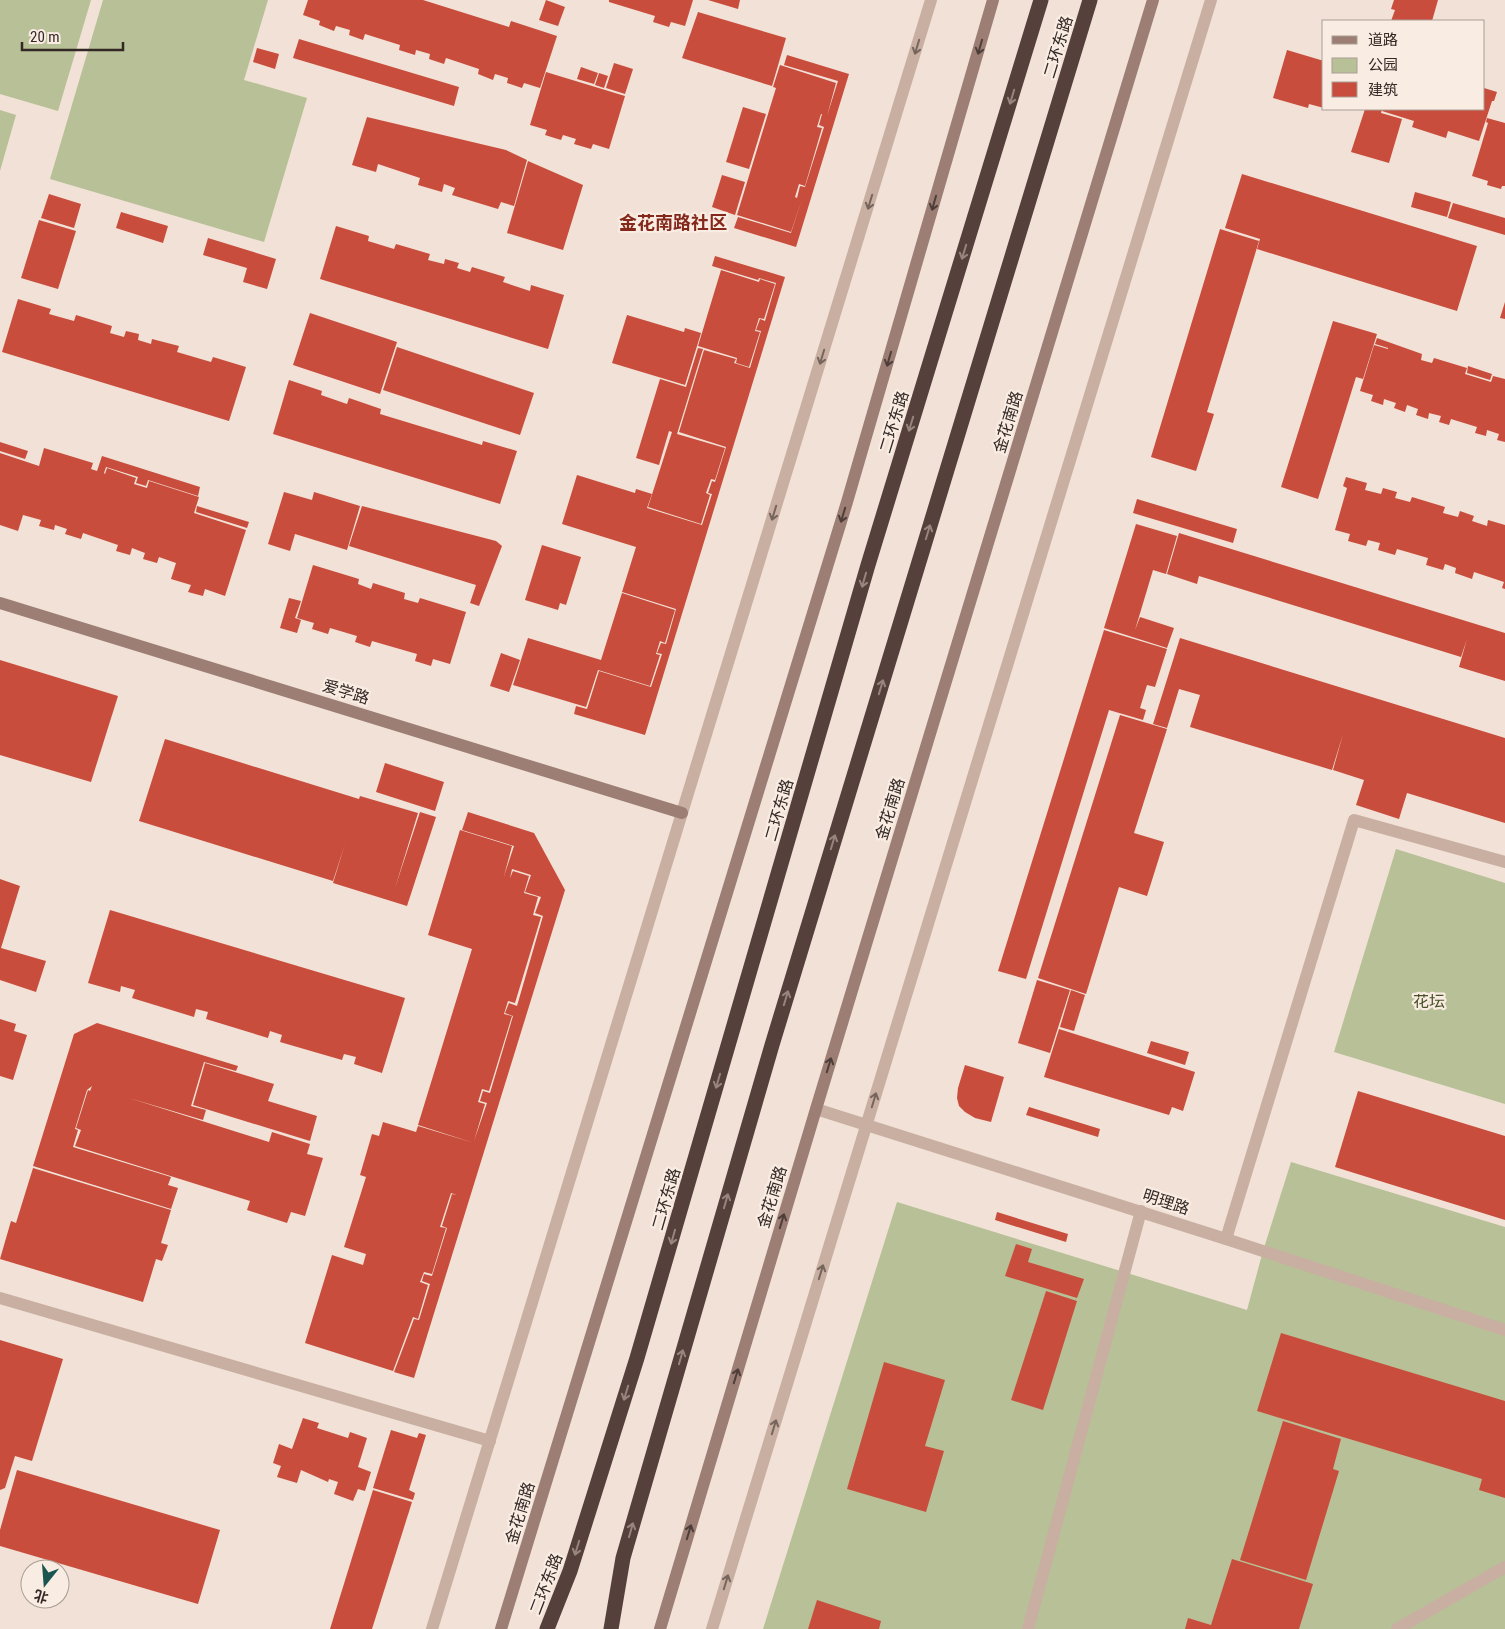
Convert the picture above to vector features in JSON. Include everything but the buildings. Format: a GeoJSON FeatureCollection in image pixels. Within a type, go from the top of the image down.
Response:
{"type":"FeatureCollection","features":[{"type":"Feature","properties":{"kind":"highway","name":"二环东路"},"geometry":{"type":"LineString","coordinates":[[548,1629],[570,1571],[638,1358],[868,565],[1041,0]]}},
{"type":"Feature","properties":{"kind":"highway","name":"二环东路"},"geometry":{"type":"LineString","coordinates":[[611,1629],[623,1558],[772,1045],[1090,0]]}},
{"type":"Feature","properties":{"kind":"main road","name":"金花南路"},"geometry":{"type":"LineString","coordinates":[[501,1629],[847,502],[993,0]]}},
{"type":"Feature","properties":{"kind":"main road","name":"金花南路"},"geometry":{"type":"LineString","coordinates":[[660,1629],[1153,0]]}},
{"type":"Feature","properties":{"kind":"main road","name":"爱学路"},"geometry":{"type":"LineString","coordinates":[[0,603],[682,813]]}},
{"type":"Feature","properties":{"kind":"street"},"geometry":{"type":"LineString","coordinates":[[432,1629],[931,0]]}},
{"type":"Feature","properties":{"kind":"street"},"geometry":{"type":"LineString","coordinates":[[712,1629],[1211,0]]}},
{"type":"Feature","properties":{"kind":"street"},"geometry":{"type":"LineString","coordinates":[[1226,1239],[1354,820],[1505,862]]}},
{"type":"Feature","properties":{"kind":"street","name":"明理路"},"geometry":{"type":"LineString","coordinates":[[816,1109],[1505,1330]]}},
{"type":"Feature","properties":{"kind":"street"},"geometry":{"type":"LineString","coordinates":[[1028,1629],[1141,1212]]}},
{"type":"Feature","properties":{"kind":"street"},"geometry":{"type":"LineString","coordinates":[[0,1298],[490,1441]]}},
{"type":"Feature","properties":{"kind":"street"},"geometry":{"type":"LineString","coordinates":[[1397,1629],[1505,1567]]}},
{"type":"Feature","properties":{"kind":"green space"},"geometry":{"type":"Polygon","coordinates":[[[0,0],[91,0],[58,111],[0,94],[0,0]]]}},
{"type":"Feature","properties":{"kind":"green space"},"geometry":{"type":"Polygon","coordinates":[[[103,0],[268,0],[244,80],[307,98],[264,242],[50,179],[103,0]]]}},
{"type":"Feature","properties":{"kind":"green space"},"geometry":{"type":"Polygon","coordinates":[[[0,110],[16,115],[0,171],[0,110]]]}},
{"type":"Feature","properties":{"kind":"green space","name":"花坛"},"geometry":{"type":"Polygon","coordinates":[[[1396,849],[1505,883],[1505,1104],[1334,1052],[1396,849]]]}},
{"type":"Feature","properties":{"kind":"green space"},"geometry":{"type":"Polygon","coordinates":[[[1291,1162],[1505,1227],[1505,1629],[763,1629],[897,1202],[1247,1310],[1291,1162]]]}},
{"type":"Feature","properties":{"kind":"district","name":"金花南路社区"},"geometry":{"type":"Point","coordinates":[673,222]}}]}
